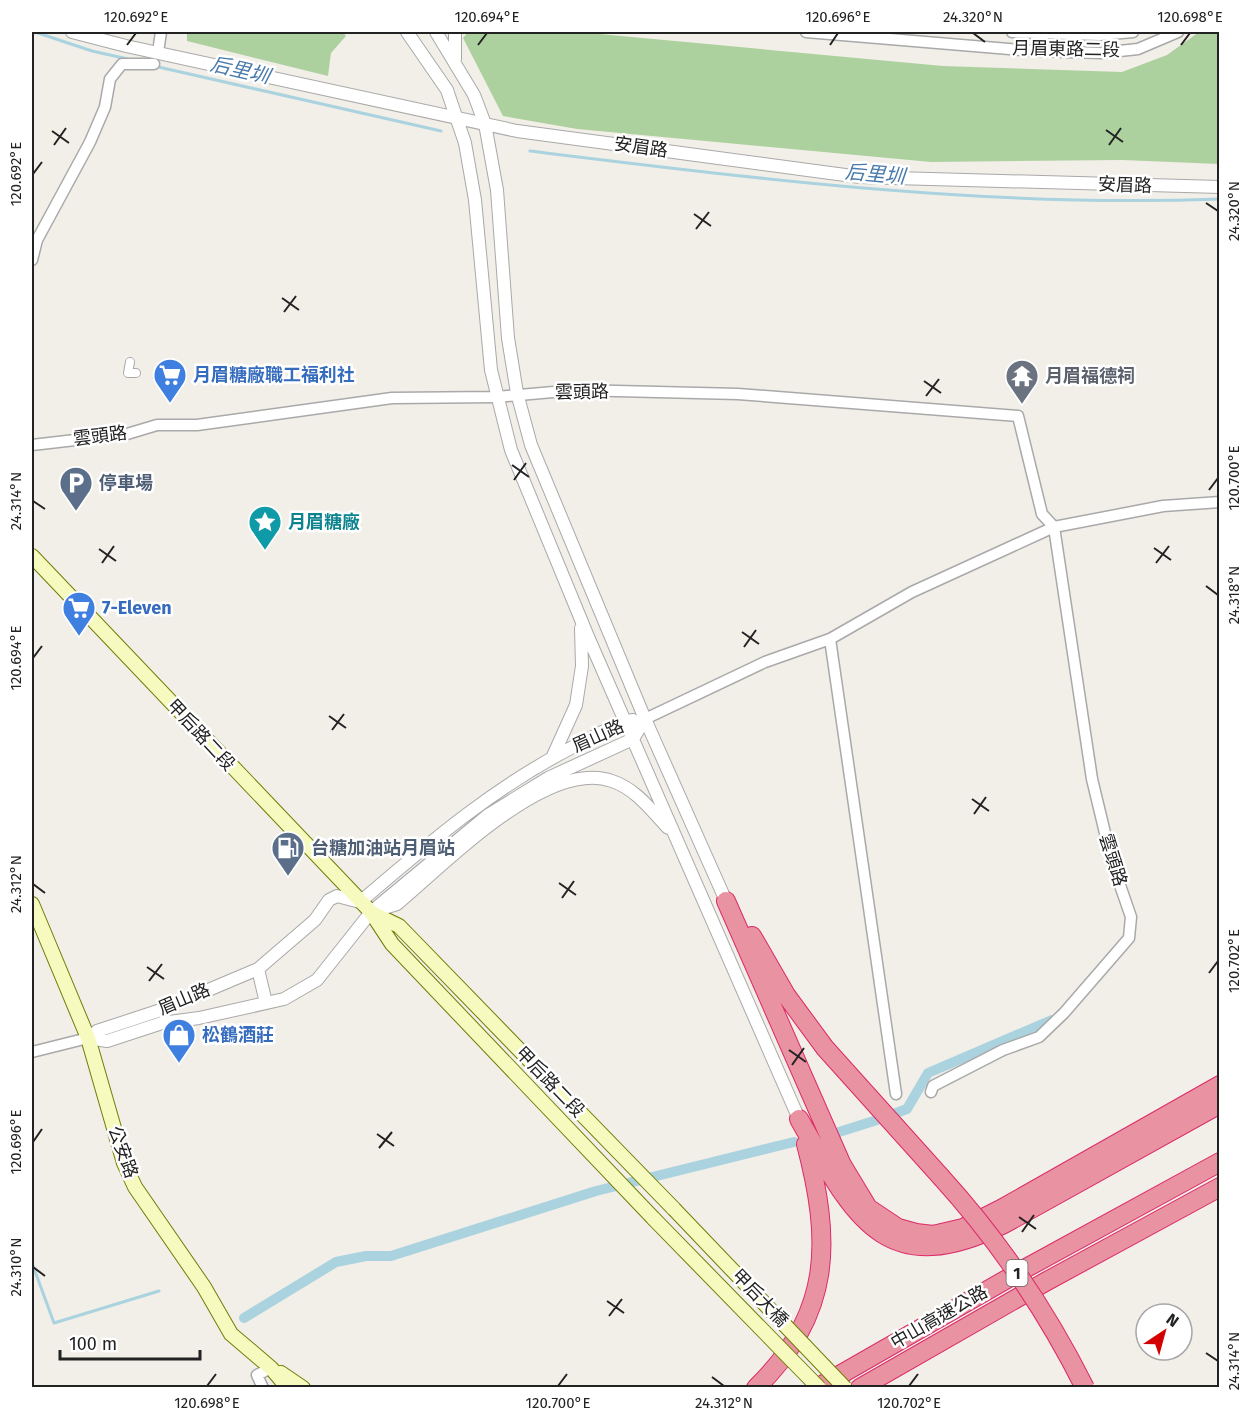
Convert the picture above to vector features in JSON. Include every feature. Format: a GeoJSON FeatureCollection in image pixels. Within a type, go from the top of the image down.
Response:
{"type":"FeatureCollection","features":[{"type":"Feature","properties":{"kind":"highway"},"geometry":{"type":"LineString","coordinates":[[726,901],[842,1165],[868,1208],[898,1228],[933,1235],[963,1228],[1001,1209],[1220,1085]]}},
{"type":"Feature","properties":{"kind":"highway"},"geometry":{"type":"LineString","coordinates":[[726,901],[748,930],[786,994],[825,1048],[987,1229],[1055,1329],[1085,1388]]}},
{"type":"Feature","properties":{"kind":"highway"},"geometry":{"type":"LineString","coordinates":[[800,1119],[844,1197],[864,1221],[890,1239],[932,1247],[968,1241],[994,1229],[1220,1104]]}},
{"type":"Feature","properties":{"kind":"highway"},"geometry":{"type":"LineString","coordinates":[[756,1388],[783,1359],[795,1339],[810,1307],[820,1271],[823,1242],[821,1210],[800,1119]]}},
{"type":"Feature","properties":{"kind":"highway","name":"中山高速公路"},"geometry":{"type":"LineString","coordinates":[[818,1388],[1028,1267],[1220,1162]]}},
{"type":"Feature","properties":{"kind":"highway","name":"中山高速公路"},"geometry":{"type":"LineString","coordinates":[[860,1388],[1220,1187]]}},
{"type":"Feature","properties":{"kind":"main road","name":"甲后路二段"},"geometry":{"type":"LineString","coordinates":[[32,556],[371,912],[392,944],[654,1220]]}},
{"type":"Feature","properties":{"kind":"main road","name":"公安路"},"geometry":{"type":"LineString","coordinates":[[32,904],[88,1038],[124,1163],[135,1187],[204,1287],[231,1334],[271,1368],[303,1388]]}},
{"type":"Feature","properties":{"kind":"main road","name":"甲后路二段"},"geometry":{"type":"LineString","coordinates":[[371,912],[399,926],[674,1209]]}},
{"type":"Feature","properties":{"kind":"main road","name":"甲后大橋"},"geometry":{"type":"LineString","coordinates":[[674,1209],[845,1388]]}},
{"type":"Feature","properties":{"kind":"main road","name":"甲后大橋"},"geometry":{"type":"LineString","coordinates":[[654,1220],[818,1388]]}},
{"type":"Feature","properties":{"kind":"main road","name":"公安路"},"geometry":{"type":"LineString","coordinates":[[271,1368],[288,1388]]}},
{"type":"Feature","properties":{"kind":"street","name":"安眉路"},"geometry":{"type":"LineString","coordinates":[[72,32],[156,58],[517,131],[860,177],[1220,188]]}},
{"type":"Feature","properties":{"kind":"street"},"geometry":{"type":"LineString","coordinates":[[32,260],[37,240],[90,142],[105,107],[110,79],[122,64],[156,58],[161,32]]}},
{"type":"Feature","properties":{"kind":"street"},"geometry":{"type":"LineString","coordinates":[[407,32],[447,90],[465,143],[475,200],[482,299],[496,397],[519,470],[581,621],[627,721],[674,834],[800,1119]]}},
{"type":"Feature","properties":{"kind":"street"},"geometry":{"type":"LineString","coordinates":[[436,32],[455,60],[474,95],[484,124],[497,190],[508,338],[517,393],[538,464],[645,719],[726,901]]}},
{"type":"Feature","properties":{"kind":"street"},"geometry":{"type":"LineString","coordinates":[[454,32],[455,60]]}},
{"type":"Feature","properties":{"kind":"street","name":"月眉東路二段"},"geometry":{"type":"LineString","coordinates":[[806,32],[1034,51],[1101,53],[1138,50],[1178,32]]}},
{"type":"Feature","properties":{"kind":"street","name":"月眉東路二段"},"geometry":{"type":"LineString","coordinates":[[1012,32],[1100,35],[1133,32]]}},
{"type":"Feature","properties":{"kind":"street"},"geometry":{"type":"LineString","coordinates":[[130,362],[128,373],[136,373]]}},
{"type":"Feature","properties":{"kind":"street","name":"雲頭路"},"geometry":{"type":"LineString","coordinates":[[32,445],[127,434],[157,425],[197,425],[392,398],[496,397],[517,393],[576,390],[738,394],[1018,416],[1042,514],[1054,527],[1092,778],[1112,862],[1131,917],[1129,938],[1064,1013],[1039,1037],[1003,1050],[933,1086],[931,1092]]}},
{"type":"Feature","properties":{"kind":"street"},"geometry":{"type":"LineString","coordinates":[[645,719],[765,662],[830,639],[912,592],[1054,527],[1163,506],[1220,502]]}},
{"type":"Feature","properties":{"kind":"street"},"geometry":{"type":"LineString","coordinates":[[553,756],[576,705],[582,666],[581,621]]}},
{"type":"Feature","properties":{"kind":"street"},"geometry":{"type":"LineString","coordinates":[[830,639],[896,1094]]}},
{"type":"Feature","properties":{"kind":"street","name":"眉山路"},"geometry":{"type":"LineString","coordinates":[[88,1038],[97,1031],[161,1010],[258,969],[315,920],[329,900],[337,896],[360,902],[445,829],[500,789],[553,756],[627,721],[645,719]]}},
{"type":"Feature","properties":{"kind":"street","name":"眉山路"},"geometry":{"type":"LineString","coordinates":[[32,1052],[88,1038],[107,1041],[162,1023],[199,1018],[284,999],[317,980],[371,912],[488,815],[548,778],[633,739],[645,719]]}},
{"type":"Feature","properties":{"kind":"street"},"geometry":{"type":"LineString","coordinates":[[371,912],[398,904],[501,817],[536,795],[569,779],[594,777],[620,784],[635,794],[674,834]]}},
{"type":"Feature","properties":{"kind":"street"},"geometry":{"type":"LineString","coordinates":[[258,969],[266,1003]]}},
{"type":"Feature","properties":{"kind":"street"},"geometry":{"type":"LineString","coordinates":[[263,1388],[257,1375],[271,1368]]}},
{"type":"Feature","properties":{"kind":"green space"},"geometry":{"type":"Polygon","coordinates":[[[187,32],[343,32],[346,36],[331,53],[328,76],[187,41],[187,32]]]}},
{"type":"Feature","properties":{"kind":"green space"},"geometry":{"type":"Polygon","coordinates":[[[468,32],[578,32],[943,66],[1122,72],[1167,55],[1199,32],[1219,32],[1219,164],[1122,160],[931,162],[577,129],[503,116],[463,38],[468,32]]]}},
{"type":"Feature","properties":{"kind":"waterway","name":"后里圳"},"geometry":{"type":"LineString","coordinates":[[35,32],[92,51],[128,59]]}},
{"type":"Feature","properties":{"kind":"waterway","name":"后里圳"},"geometry":{"type":"LineString","coordinates":[[154,66],[441,131]]}},
{"type":"Feature","properties":{"kind":"waterway","name":"后里圳"},"geometry":{"type":"LineString","coordinates":[[530,151],[702,172],[874,189],[1047,199],[1133,201],[1220,199]]}},
{"type":"Feature","properties":{"kind":"waterway"},"geometry":{"type":"LineString","coordinates":[[896,1113],[907,1109],[928,1073],[1052,1020]]}},
{"type":"Feature","properties":{"kind":"waterway"},"geometry":{"type":"LineString","coordinates":[[839,1132],[877,1120]]}},
{"type":"Feature","properties":{"kind":"waterway"},"geometry":{"type":"LineString","coordinates":[[244,1318],[336,1262],[366,1256],[391,1256],[596,1191],[794,1142]]}},
{"type":"Feature","properties":{"kind":"waterway"},"geometry":{"type":"LineString","coordinates":[[32,1263],[54,1323],[159,1291]]}},
{"type":"Feature","properties":{"kind":"place","name":"月眉糖廠職工福利社"},"geometry":{"type":"Point","coordinates":[170,404]}},
{"type":"Feature","properties":{"kind":"place","name":"月眉福德祠"},"geometry":{"type":"Point","coordinates":[1022,405]}},
{"type":"Feature","properties":{"kind":"place","name":"停車場"},"geometry":{"type":"Point","coordinates":[76,512]}},
{"type":"Feature","properties":{"kind":"place","name":"月眉糖廠"},"geometry":{"type":"Point","coordinates":[265,551]}},
{"type":"Feature","properties":{"kind":"place","name":"7-Eleven"},"geometry":{"type":"Point","coordinates":[79,637]}},
{"type":"Feature","properties":{"kind":"place","name":"台糖加油站月眉站"},"geometry":{"type":"Point","coordinates":[288,877]}},
{"type":"Feature","properties":{"kind":"place","name":"松鶴酒莊"},"geometry":{"type":"Point","coordinates":[179,1064]}}]}
